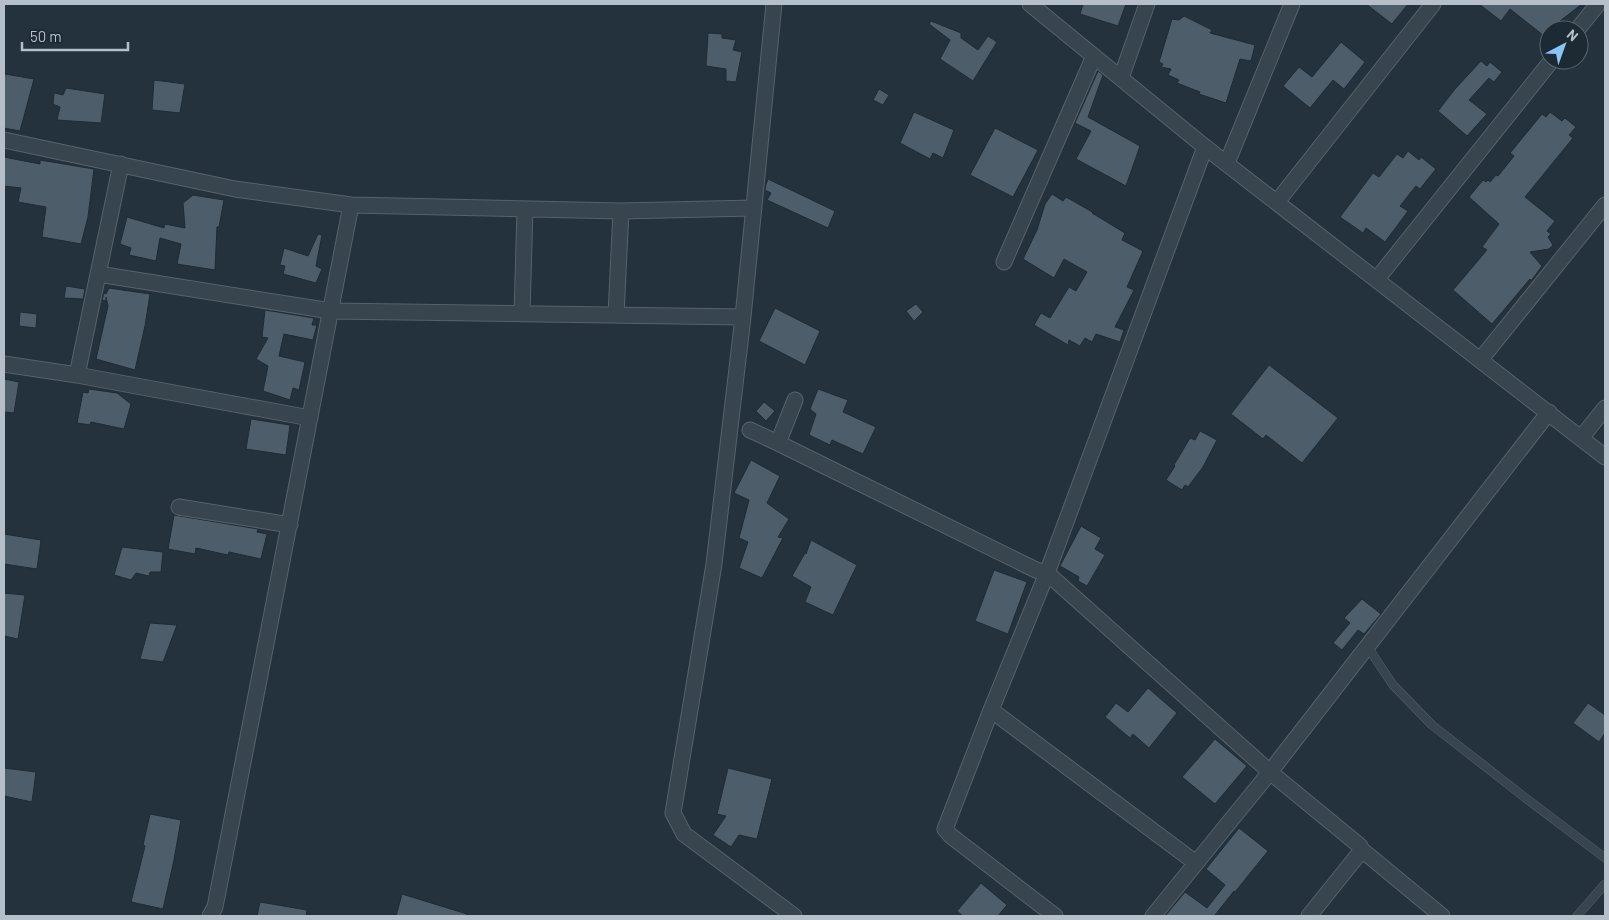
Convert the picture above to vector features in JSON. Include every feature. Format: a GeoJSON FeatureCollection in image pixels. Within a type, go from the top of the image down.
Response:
{"type":"FeatureCollection","features":[{"type":"Feature","properties":{"kind":"street"},"geometry":{"type":"LineString","coordinates":[[774,4],[743,316],[714,564],[673,813],[684,834],[794,916]]}},
{"type":"Feature","properties":{"kind":"street"},"geometry":{"type":"LineString","coordinates":[[1030,4],[1205,147],[1605,457]]}},
{"type":"Feature","properties":{"kind":"street"},"geometry":{"type":"LineString","coordinates":[[1120,78],[1147,4]]}},
{"type":"Feature","properties":{"kind":"street"},"geometry":{"type":"LineString","coordinates":[[1227,164],[1292,4]]}},
{"type":"Feature","properties":{"kind":"street"},"geometry":{"type":"LineString","coordinates":[[1277,202],[1433,4]]}},
{"type":"Feature","properties":{"kind":"street"},"geometry":{"type":"LineString","coordinates":[[1584,20],[1598,4]]}},
{"type":"Feature","properties":{"kind":"street"},"geometry":{"type":"LineString","coordinates":[[1004,262],[1094,56]]}},
{"type":"Feature","properties":{"kind":"street"},"geometry":{"type":"LineString","coordinates":[[1377,279],[1544,70]]}},
{"type":"Feature","properties":{"kind":"street"},"geometry":{"type":"LineString","coordinates":[[4,140],[235,189],[352,205],[621,211],[754,208]]}},
{"type":"Feature","properties":{"kind":"street"},"geometry":{"type":"LineString","coordinates":[[1055,916],[950,836],[945,829],[1047,573],[1205,147]]}},
{"type":"Feature","properties":{"kind":"street"},"geometry":{"type":"LineString","coordinates":[[77,375],[121,164]]}},
{"type":"Feature","properties":{"kind":"street"},"geometry":{"type":"LineString","coordinates":[[1480,359],[1605,204]]}},
{"type":"Feature","properties":{"kind":"street"},"geometry":{"type":"LineString","coordinates":[[210,916],[215,908],[352,205]]}},
{"type":"Feature","properties":{"kind":"street"},"geometry":{"type":"LineString","coordinates":[[522,314],[526,209]]}},
{"type":"Feature","properties":{"kind":"street"},"geometry":{"type":"LineString","coordinates":[[616,315],[621,211]]}},
{"type":"Feature","properties":{"kind":"street"},"geometry":{"type":"LineString","coordinates":[[98,274],[331,311],[743,316]]}},
{"type":"Feature","properties":{"kind":"street"},"geometry":{"type":"LineString","coordinates":[[4,364],[77,375],[310,418]]}},
{"type":"Feature","properties":{"kind":"street"},"geometry":{"type":"LineString","coordinates":[[778,443],[795,400]]}},
{"type":"Feature","properties":{"kind":"street"},"geometry":{"type":"LineString","coordinates":[[1581,438],[1605,408]]}},
{"type":"Feature","properties":{"kind":"street"},"geometry":{"type":"LineString","coordinates":[[1152,916],[1270,772],[1549,412]]}},
{"type":"Feature","properties":{"kind":"street"},"geometry":{"type":"LineString","coordinates":[[750,430],[1036,570],[1047,573],[1270,772],[1442,916]]}},
{"type":"Feature","properties":{"kind":"street"},"geometry":{"type":"LineString","coordinates":[[179,507],[290,525]]}},
{"type":"Feature","properties":{"kind":"street"},"geometry":{"type":"LineString","coordinates":[[991,710],[1196,863]]}},
{"type":"Feature","properties":{"kind":"street"},"geometry":{"type":"LineString","coordinates":[[1309,916],[1362,850]]}},
{"type":"Feature","properties":{"kind":"lane"},"geometry":{"type":"LineString","coordinates":[[1367,646],[1393,685],[1432,724],[1605,858]]}},
{"type":"Feature","properties":{"kind":"lane"},"geometry":{"type":"LineString","coordinates":[[1577,916],[1605,884]]}},
{"type":"Feature","properties":{"kind":"building"},"geometry":{"type":"Polygon","coordinates":[[[1083,4],[1126,4],[1118,26],[1080,14],[1083,4]]]}},
{"type":"Feature","properties":{"kind":"building"},"geometry":{"type":"Polygon","coordinates":[[[1366,4],[1408,4],[1392,24],[1366,4]]]}},
{"type":"Feature","properties":{"kind":"building"},"geometry":{"type":"Polygon","coordinates":[[[1479,4],[1582,4],[1561,20],[1539,20],[1539,32],[1510,9],[1501,21],[1479,4]]]}},
{"type":"Feature","properties":{"kind":"building"},"geometry":{"type":"Polygon","coordinates":[[[1184,16],[1212,30],[1210,33],[1255,45],[1251,61],[1240,59],[1226,103],[1199,94],[1200,92],[1177,83],[1179,80],[1168,75],[1171,69],[1161,67],[1163,64],[1159,62],[1172,19],[1179,20],[1184,16]]]}},
{"type":"Feature","properties":{"kind":"building"},"geometry":{"type":"Polygon","coordinates":[[[931,21],[961,33],[961,38],[978,50],[988,36],[997,42],[973,81],[940,59],[950,40],[929,24],[931,21]]]}},
{"type":"Feature","properties":{"kind":"building"},"geometry":{"type":"Polygon","coordinates":[[[708,33],[722,34],[722,38],[736,40],[733,50],[742,52],[736,82],[726,81],[726,69],[706,66],[708,33]]]}},
{"type":"Feature","properties":{"kind":"building"},"geometry":{"type":"Polygon","coordinates":[[[1341,42],[1365,62],[1344,89],[1333,80],[1310,108],[1283,86],[1299,67],[1312,77],[1341,42]]]}},
{"type":"Feature","properties":{"kind":"building"},"geometry":{"type":"Polygon","coordinates":[[[1481,61],[1487,66],[1490,62],[1502,72],[1494,82],[1489,78],[1469,100],[1487,114],[1467,136],[1438,111],[1481,61]]]}},
{"type":"Feature","properties":{"kind":"building"},"geometry":{"type":"Polygon","coordinates":[[[1098,71],[1103,75],[1088,117],[1140,146],[1126,186],[1076,159],[1091,131],[1075,123],[1098,71]]]}},
{"type":"Feature","properties":{"kind":"building"},"geometry":{"type":"Polygon","coordinates":[[[5,74],[34,79],[20,131],[4,128],[5,74]]]}},
{"type":"Feature","properties":{"kind":"building"},"geometry":{"type":"Polygon","coordinates":[[[154,80],[185,84],[180,113],[152,110],[154,80]]]}},
{"type":"Feature","properties":{"kind":"building"},"geometry":{"type":"Polygon","coordinates":[[[66,88],[105,94],[101,123],[57,120],[60,107],[53,104],[54,93],[63,95],[66,88]]]}},
{"type":"Feature","properties":{"kind":"building"},"geometry":{"type":"Polygon","coordinates":[[[879,89],[889,95],[883,105],[873,100],[879,89]]]}},
{"type":"Feature","properties":{"kind":"building"},"geometry":{"type":"Polygon","coordinates":[[[914,112],[954,130],[943,158],[933,153],[930,159],[900,143],[914,112]]]}},
{"type":"Feature","properties":{"kind":"building"},"geometry":{"type":"Polygon","coordinates":[[[1550,112],[1562,121],[1565,118],[1576,127],[1569,135],[1573,138],[1525,197],[1555,221],[1547,231],[1551,234],[1548,237],[1553,245],[1549,249],[1530,252],[1542,266],[1492,324],[1453,290],[1487,250],[1482,247],[1499,224],[1469,197],[1483,180],[1490,182],[1496,175],[1498,176],[1514,156],[1510,153],[1542,114],[1546,117],[1550,112]]]}},
{"type":"Feature","properties":{"kind":"building"},"geometry":{"type":"Polygon","coordinates":[[[995,128],[1038,150],[1013,197],[970,175],[995,128]]]}},
{"type":"Feature","properties":{"kind":"building"},"geometry":{"type":"Polygon","coordinates":[[[1408,151],[1419,160],[1421,157],[1436,169],[1420,189],[1416,186],[1400,206],[1408,211],[1385,242],[1366,228],[1363,233],[1340,217],[1373,173],[1379,177],[1397,154],[1403,158],[1408,151]]]}},
{"type":"Feature","properties":{"kind":"building"},"geometry":{"type":"Polygon","coordinates":[[[4,157],[40,164],[40,160],[94,169],[88,217],[81,244],[42,237],[46,207],[18,202],[21,188],[4,186],[4,157]]]}},
{"type":"Feature","properties":{"kind":"building"},"geometry":{"type":"Polygon","coordinates":[[[768,179],[835,211],[828,228],[767,200],[771,193],[765,190],[768,179]]]}},
{"type":"Feature","properties":{"kind":"building"},"geometry":{"type":"Polygon","coordinates":[[[1052,194],[1063,201],[1066,197],[1094,213],[1092,213],[1125,233],[1122,240],[1143,251],[1127,287],[1134,290],[1115,327],[1124,330],[1120,342],[1096,334],[1092,342],[1085,338],[1080,346],[1069,340],[1068,345],[1034,325],[1041,313],[1050,318],[1069,287],[1076,291],[1087,272],[1064,259],[1054,278],[1023,259],[1037,230],[1045,204],[1052,194]]]}},
{"type":"Feature","properties":{"kind":"building"},"geometry":{"type":"Polygon","coordinates":[[[193,195],[224,200],[219,227],[217,227],[215,270],[177,264],[181,244],[160,238],[156,261],[129,255],[131,248],[120,244],[127,217],[164,228],[165,224],[185,228],[183,203],[193,195]]]}},
{"type":"Feature","properties":{"kind":"building"},"geometry":{"type":"Polygon","coordinates":[[[318,234],[322,235],[316,266],[322,269],[316,283],[283,274],[285,266],[280,265],[284,248],[308,256],[318,234]]]}},
{"type":"Feature","properties":{"kind":"building"},"geometry":{"type":"Polygon","coordinates":[[[66,286],[85,289],[83,299],[64,298],[66,286]]]}},
{"type":"Feature","properties":{"kind":"building"},"geometry":{"type":"Polygon","coordinates":[[[109,288],[150,294],[135,370],[96,359],[108,306],[106,297],[106,301],[102,300],[104,293],[106,294],[109,288]]]}},
{"type":"Feature","properties":{"kind":"building"},"geometry":{"type":"Polygon","coordinates":[[[916,304],[923,312],[914,321],[906,311],[916,304]]]}},
{"type":"Feature","properties":{"kind":"building"},"geometry":{"type":"Polygon","coordinates":[[[775,308],[820,331],[805,365],[759,341],[775,308]]]}},
{"type":"Feature","properties":{"kind":"building"},"geometry":{"type":"Polygon","coordinates":[[[265,310],[314,318],[312,325],[317,325],[313,340],[284,334],[279,356],[305,362],[299,390],[293,388],[290,400],[263,391],[268,366],[256,359],[268,338],[262,337],[265,310]]]}},
{"type":"Feature","properties":{"kind":"building"},"geometry":{"type":"Polygon","coordinates":[[[20,312],[37,314],[36,328],[19,326],[20,312]]]}},
{"type":"Feature","properties":{"kind":"building"},"geometry":{"type":"Polygon","coordinates":[[[1269,365],[1338,418],[1302,463],[1266,435],[1263,439],[1231,414],[1269,365]]]}},
{"type":"Feature","properties":{"kind":"building"},"geometry":{"type":"Polygon","coordinates":[[[4,379],[19,382],[14,413],[4,412],[4,379]]]}},
{"type":"Feature","properties":{"kind":"building"},"geometry":{"type":"Polygon","coordinates":[[[89,389],[117,393],[131,404],[124,429],[91,422],[90,425],[77,423],[83,392],[88,393],[89,389]]]}},
{"type":"Feature","properties":{"kind":"building"},"geometry":{"type":"Polygon","coordinates":[[[818,389],[848,400],[843,412],[876,427],[863,454],[832,440],[830,445],[809,435],[816,414],[810,409],[818,389]]]}},
{"type":"Feature","properties":{"kind":"building"},"geometry":{"type":"Polygon","coordinates":[[[764,402],[775,411],[766,421],[756,411],[764,402]]]}},
{"type":"Feature","properties":{"kind":"building"},"geometry":{"type":"Polygon","coordinates":[[[251,419],[290,425],[286,455],[246,449],[251,419]]]}},
{"type":"Feature","properties":{"kind":"building"},"geometry":{"type":"Polygon","coordinates":[[[1200,431],[1217,440],[1203,467],[1188,487],[1185,485],[1182,490],[1166,480],[1190,438],[1195,440],[1200,431]]]}},
{"type":"Feature","properties":{"kind":"building"},"geometry":{"type":"Polygon","coordinates":[[[751,460],[780,476],[767,503],[789,519],[778,537],[783,538],[762,578],[739,568],[748,542],[739,538],[749,500],[734,493],[751,460]]]}},
{"type":"Feature","properties":{"kind":"building"},"geometry":{"type":"Polygon","coordinates":[[[174,515],[258,529],[257,532],[267,534],[261,559],[229,552],[228,555],[196,548],[195,554],[168,549],[174,515]]]}},
{"type":"Feature","properties":{"kind":"building"},"geometry":{"type":"Polygon","coordinates":[[[1081,526],[1101,538],[1095,549],[1105,555],[1087,586],[1078,581],[1079,577],[1060,566],[1081,526]]]}},
{"type":"Feature","properties":{"kind":"building"},"geometry":{"type":"Polygon","coordinates":[[[4,534],[41,540],[37,569],[4,564],[4,534]]]}},
{"type":"Feature","properties":{"kind":"building"},"geometry":{"type":"Polygon","coordinates":[[[811,540],[857,565],[833,615],[805,602],[811,587],[792,576],[806,554],[811,540]]]}},
{"type":"Feature","properties":{"kind":"building"},"geometry":{"type":"Polygon","coordinates":[[[122,547],[163,552],[161,572],[150,572],[149,576],[136,573],[131,580],[114,575],[122,547]]]}},
{"type":"Feature","properties":{"kind":"building"},"geometry":{"type":"Polygon","coordinates":[[[994,570],[1027,582],[1008,634],[975,621],[994,570]]]}},
{"type":"Feature","properties":{"kind":"building"},"geometry":{"type":"Polygon","coordinates":[[[4,593],[25,595],[18,639],[4,636],[4,593]]]}},
{"type":"Feature","properties":{"kind":"building"},"geometry":{"type":"Polygon","coordinates":[[[1362,599],[1381,614],[1364,634],[1358,630],[1342,650],[1333,643],[1350,623],[1344,618],[1362,599]]]}},
{"type":"Feature","properties":{"kind":"building"},"geometry":{"type":"Polygon","coordinates":[[[150,623],[177,625],[163,662],[140,659],[150,623]]]}},
{"type":"Feature","properties":{"kind":"building"},"geometry":{"type":"Polygon","coordinates":[[[1148,688],[1177,713],[1149,748],[1133,734],[1130,738],[1105,717],[1116,703],[1128,712],[1148,688]]]}},
{"type":"Feature","properties":{"kind":"building"},"geometry":{"type":"Polygon","coordinates":[[[1588,703],[1605,715],[1605,733],[1599,742],[1573,723],[1588,703]]]}},
{"type":"Feature","properties":{"kind":"building"},"geometry":{"type":"Polygon","coordinates":[[[1215,739],[1247,766],[1215,804],[1182,777],[1215,739]]]}},
{"type":"Feature","properties":{"kind":"building"},"geometry":{"type":"Polygon","coordinates":[[[4,768],[36,772],[32,802],[4,796],[4,768]]]}},
{"type":"Feature","properties":{"kind":"building"},"geometry":{"type":"Polygon","coordinates":[[[728,768],[772,779],[757,839],[739,835],[731,847],[713,835],[726,816],[717,814],[728,768]]]}},
{"type":"Feature","properties":{"kind":"building"},"geometry":{"type":"Polygon","coordinates":[[[150,814],[181,820],[163,909],[131,902],[145,846],[143,845],[150,814]]]}},
{"type":"Feature","properties":{"kind":"building"},"geometry":{"type":"Polygon","coordinates":[[[1239,828],[1268,851],[1215,915],[1217,916],[1165,916],[1185,892],[1207,908],[1225,885],[1206,869],[1239,828]]]}},
{"type":"Feature","properties":{"kind":"building"},"geometry":{"type":"Polygon","coordinates":[[[981,883],[1007,905],[998,916],[963,916],[957,911],[981,883]]]}},
{"type":"Feature","properties":{"kind":"building"},"geometry":{"type":"Polygon","coordinates":[[[402,894],[467,914],[466,916],[396,916],[402,894]]]}},
{"type":"Feature","properties":{"kind":"building"},"geometry":{"type":"Polygon","coordinates":[[[260,902],[307,910],[306,916],[257,916],[260,902]]]}}]}
